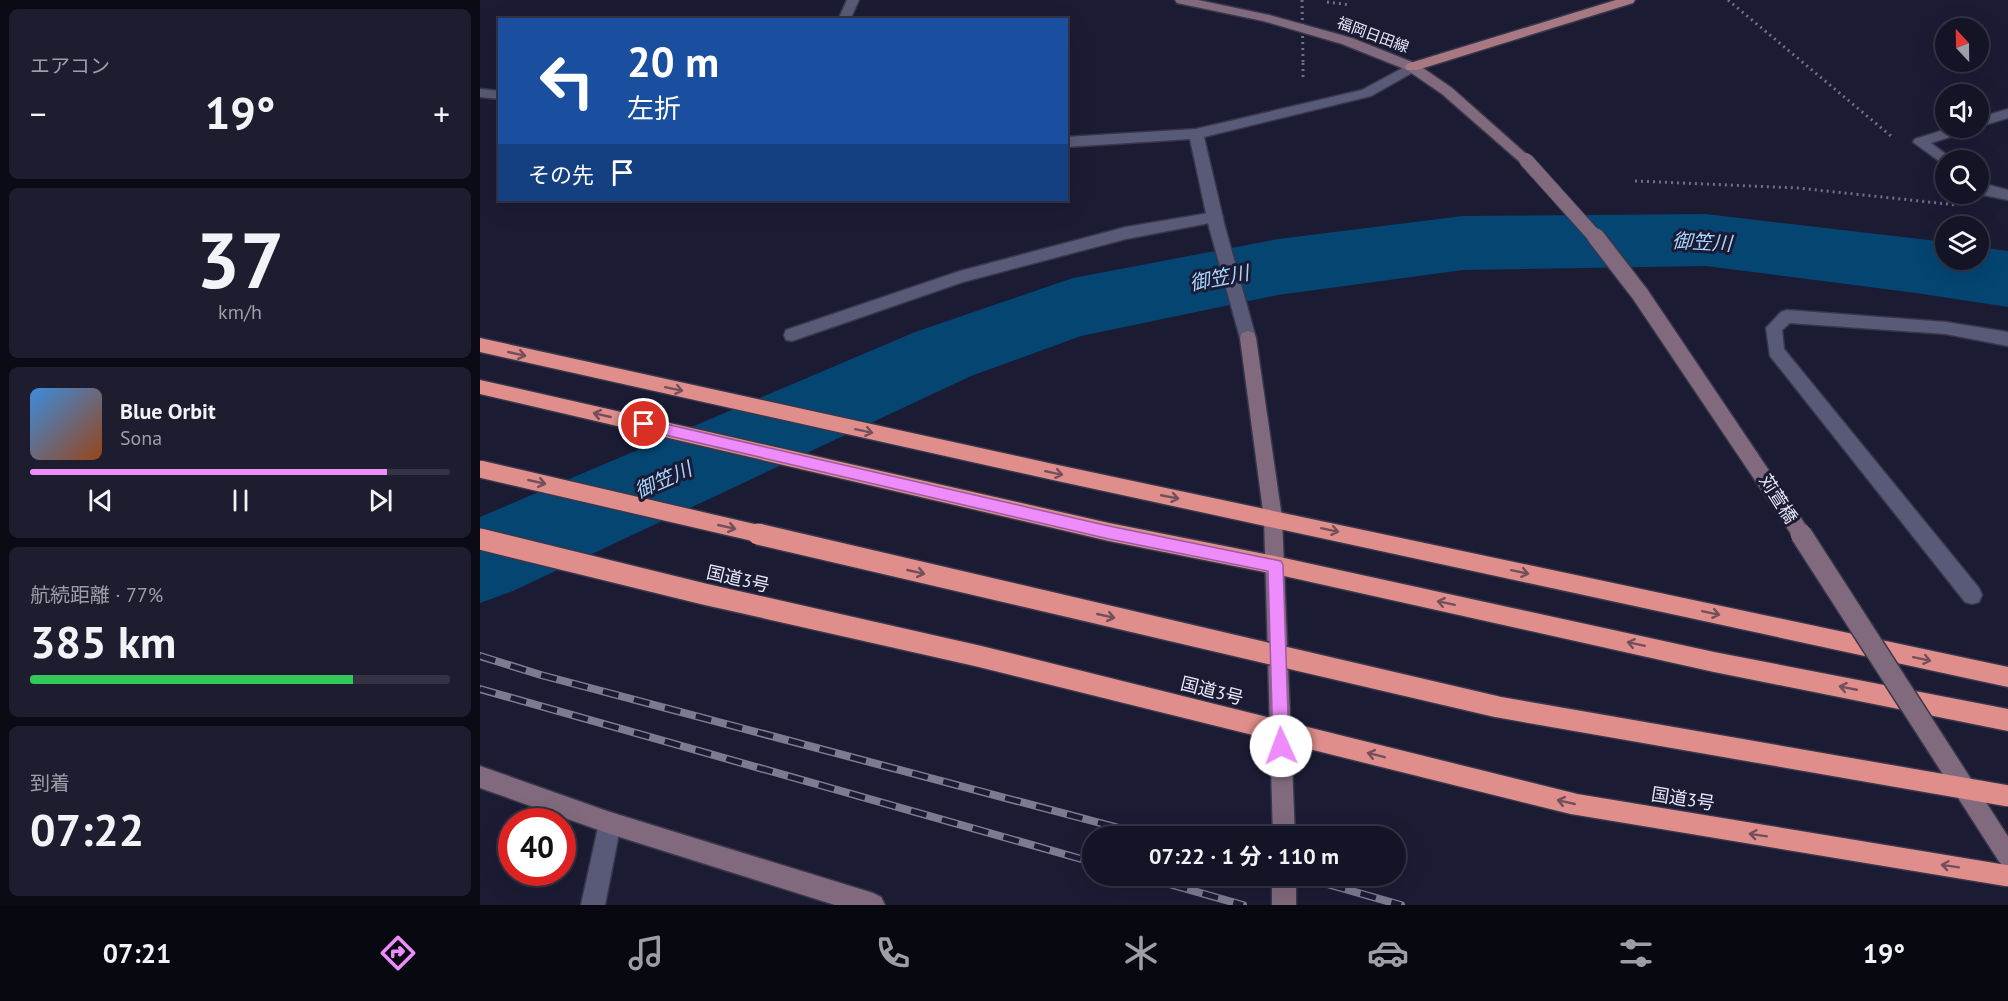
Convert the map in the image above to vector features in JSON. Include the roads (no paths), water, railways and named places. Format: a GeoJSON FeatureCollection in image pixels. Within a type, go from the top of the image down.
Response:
{"type":"FeatureCollection","features":[{"type":"Feature","properties":{"kind":"highway"},"geometry":{"type":"LineString","coordinates":[[480,345],[1113,486],[1272,518],[2008,677]]}},
{"type":"Feature","properties":{"kind":"highway"},"geometry":{"type":"LineString","coordinates":[[480,387],[1109,532],[1275,565],[1714,662],[2008,720]]}},
{"type":"Feature","properties":{"kind":"highway"},"geometry":{"type":"LineString","coordinates":[[480,469],[1498,707],[2008,796]]}},
{"type":"Feature","properties":{"kind":"highway","name":"国道3号"},"geometry":{"type":"LineString","coordinates":[[480,539],[716,597],[1001,662],[1574,804],[2008,876]]}},
{"type":"Feature","properties":{"kind":"main road","name":"福岡日田線"},"geometry":{"type":"LineString","coordinates":[[1180,0],[1265,18],[1316,32],[1347,41],[1412,67],[1447,91],[1526,160]]}},
{"type":"Feature","properties":{"kind":"main road"},"geometry":{"type":"LineString","coordinates":[[1412,67],[1629,0]]}},
{"type":"Feature","properties":{"kind":"main road","name":"苅萱橋"},"geometry":{"type":"LineString","coordinates":[[1526,160],[1585,223],[1640,294],[1767,481],[2008,856]]}},
{"type":"Feature","properties":{"kind":"main road"},"geometry":{"type":"LineString","coordinates":[[1248,338],[1272,518],[1284,826]]}},
{"type":"Feature","properties":{"kind":"main road"},"geometry":{"type":"LineString","coordinates":[[480,777],[609,823],[873,905]]}},
{"type":"Feature","properties":{"kind":"main road"},"geometry":{"type":"LineString","coordinates":[[1284,886],[1284,905]]}},
{"type":"Feature","properties":{"kind":"street"},"geometry":{"type":"LineString","coordinates":[[845,18],[853,0]]}},
{"type":"Feature","properties":{"kind":"street"},"geometry":{"type":"LineString","coordinates":[[1068,142],[1196,134],[1366,93],[1412,67]]}},
{"type":"Feature","properties":{"kind":"street"},"geometry":{"type":"LineString","coordinates":[[480,93],[498,95]]}},
{"type":"Feature","properties":{"kind":"street"},"geometry":{"type":"LineString","coordinates":[[1989,119],[2008,113]]}},
{"type":"Feature","properties":{"kind":"street"},"geometry":{"type":"LineString","coordinates":[[1196,134],[1216,222],[1248,338]]}},
{"type":"Feature","properties":{"kind":"street"},"geometry":{"type":"LineString","coordinates":[[1935,137],[1920,142],[1935,153]]}},
{"type":"Feature","properties":{"kind":"street"},"geometry":{"type":"LineString","coordinates":[[1989,191],[2008,195]]}},
{"type":"Feature","properties":{"kind":"street"},"geometry":{"type":"LineString","coordinates":[[792,335],[960,277],[1126,233],[1216,222]]}},
{"type":"Feature","properties":{"kind":"street"},"geometry":{"type":"LineString","coordinates":[[1972,595],[1776,351],[1774,328],[1787,316],[1946,328],[2008,339]]}},
{"type":"Feature","properties":{"kind":"street"},"geometry":{"type":"LineString","coordinates":[[592,905],[609,823]]}},
{"type":"Feature","properties":{"kind":"waterway","name":"御笠川"},"geometry":{"type":"LineString","coordinates":[[480,561],[943,354],[1073,308],[1278,267],[1463,243],[1706,240],[1916,265],[2008,279]]}},
{"type":"Feature","properties":{"kind":"railway"},"geometry":{"type":"LineString","coordinates":[[480,656],[541,675],[1111,826]]}},
{"type":"Feature","properties":{"kind":"railway"},"geometry":{"type":"LineString","coordinates":[[480,689],[1082,859]]}},
{"type":"Feature","properties":{"kind":"railway"},"geometry":{"type":"LineString","coordinates":[[1176,886],[1243,905]]}},
{"type":"Feature","properties":{"kind":"railway"},"geometry":{"type":"LineString","coordinates":[[1334,886],[1401,905]]}}]}
